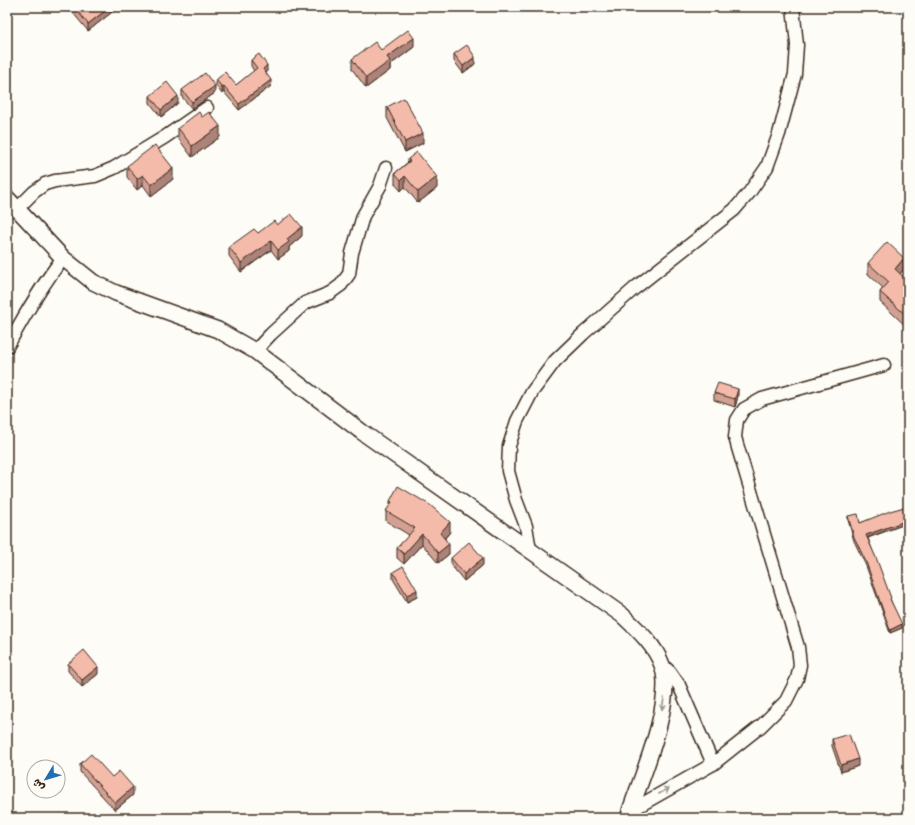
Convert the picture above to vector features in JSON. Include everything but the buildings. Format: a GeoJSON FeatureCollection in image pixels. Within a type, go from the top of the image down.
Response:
{"type":"FeatureCollection","features":[{"type":"Feature","properties":{"kind":"street"},"geometry":{"type":"LineString","coordinates":[[530,550],[526,526],[516,500],[508,471],[509,446],[517,421],[532,392],[555,361],[635,288],[734,210],[749,193],[767,167],[779,134],[795,74],[797,45],[793,7]]}},
{"type":"Feature","properties":{"kind":"street"},"geometry":{"type":"LineString","coordinates":[[17,209],[34,192],[45,184],[56,181],[95,176],[114,168],[165,137],[207,108]]}},
{"type":"Feature","properties":{"kind":"street"},"geometry":{"type":"LineString","coordinates":[[255,351],[271,334],[305,304],[330,293],[341,285],[349,274],[352,253],[363,216],[380,186],[386,168]]}},
{"type":"Feature","properties":{"kind":"street"},"geometry":{"type":"LineString","coordinates":[[7,198],[63,258],[83,274],[116,293],[218,330],[255,351],[362,432],[622,615],[642,634],[654,650],[662,665],[665,679],[665,700],[659,726],[629,814]]}},
{"type":"Feature","properties":{"kind":"street"},"geometry":{"type":"LineString","coordinates":[[7,347],[34,298],[47,278],[63,258]]}},
{"type":"Feature","properties":{"kind":"street"},"geometry":{"type":"LineString","coordinates":[[629,814],[714,764],[762,726],[786,701],[797,679],[800,665],[798,647],[735,437],[737,420],[744,409],[762,399],[884,365]]}},
{"type":"Feature","properties":{"kind":"street"},"geometry":{"type":"LineString","coordinates":[[662,665],[670,672],[679,685],[714,764]]}}]}
